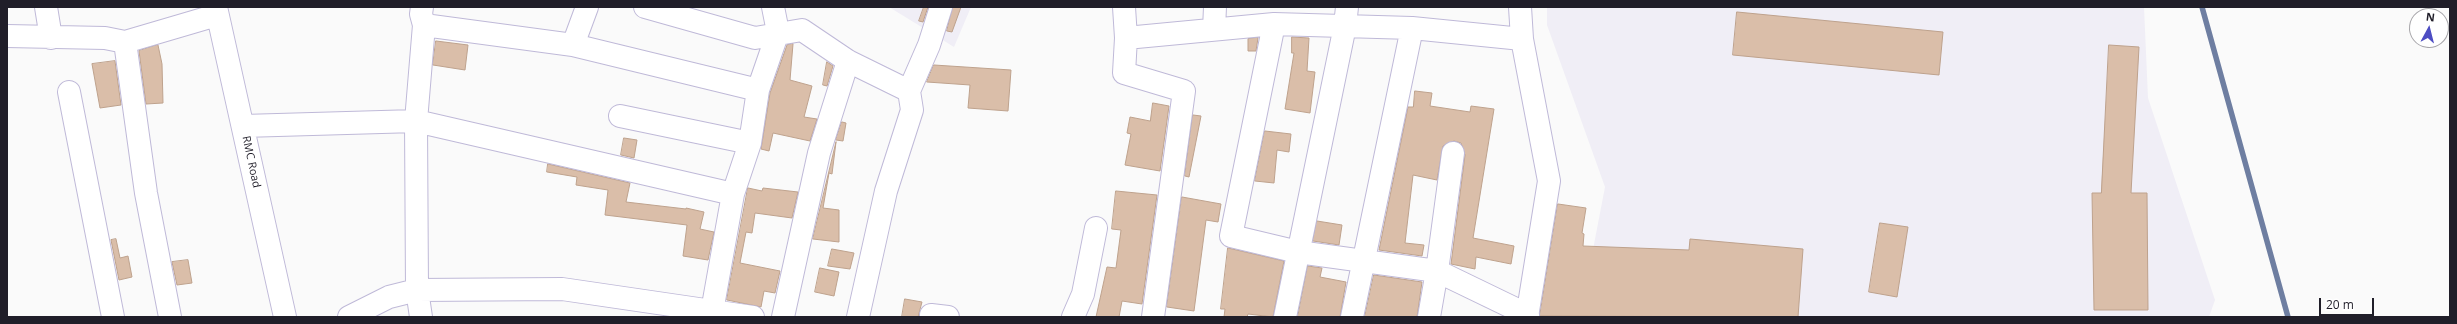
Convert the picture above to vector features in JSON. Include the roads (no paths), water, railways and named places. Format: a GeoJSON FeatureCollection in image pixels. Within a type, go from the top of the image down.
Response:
{"type":"FeatureCollection","features":[{"type":"Feature","properties":{"kind":"street"},"geometry":{"type":"LineString","coordinates":[[46,7],[51,38]]}},
{"type":"Feature","properties":{"kind":"street"},"geometry":{"type":"LineString","coordinates":[[573,45],[587,7]]}},
{"type":"Feature","properties":{"kind":"street"},"geometry":{"type":"LineString","coordinates":[[645,7],[755,38],[778,32],[802,30],[848,61],[909,91]]}},
{"type":"Feature","properties":{"kind":"street"},"geometry":{"type":"LineString","coordinates":[[711,314],[733,194],[750,143],[758,90],[778,32],[773,7]]}},
{"type":"Feature","properties":{"kind":"street"},"geometry":{"type":"LineString","coordinates":[[858,317],[886,191],[912,110],[909,91],[929,45],[941,7]]}},
{"type":"Feature","properties":{"kind":"street"},"geometry":{"type":"LineString","coordinates":[[1124,7],[1126,38],[1124,73],[1184,91],[1153,317]]}},
{"type":"Feature","properties":{"kind":"street"},"geometry":{"type":"LineString","coordinates":[[1214,29],[1216,7]]}},
{"type":"Feature","properties":{"kind":"street"},"geometry":{"type":"LineString","coordinates":[[1274,24],[1231,236],[1298,252],[1437,271],[1527,316],[1549,181],[1522,39],[1520,7]]}},
{"type":"Feature","properties":{"kind":"street"},"geometry":{"type":"LineString","coordinates":[[7,36],[105,38],[125,42],[212,10]]}},
{"type":"Feature","properties":{"kind":"street","name":"RMC Road"},"geometry":{"type":"LineString","coordinates":[[212,10],[243,126],[285,317]]}},
{"type":"Feature","properties":{"kind":"street","name":"RMC Road"},"geometry":{"type":"LineString","coordinates":[[212,10],[273,317]]}},
{"type":"Feature","properties":{"kind":"street"},"geometry":{"type":"LineString","coordinates":[[421,317],[417,290],[416,121],[423,16],[573,45],[758,90]]}},
{"type":"Feature","properties":{"kind":"street"},"geometry":{"type":"LineString","coordinates":[[1126,38],[1274,24],[1299,16],[1346,16],[1412,28],[1522,39]]}},
{"type":"Feature","properties":{"kind":"street"},"geometry":{"type":"LineString","coordinates":[[1285,317],[1346,16]]}},
{"type":"Feature","properties":{"kind":"street"},"geometry":{"type":"LineString","coordinates":[[1352,317],[1412,28]]}},
{"type":"Feature","properties":{"kind":"street"},"geometry":{"type":"LineString","coordinates":[[125,42],[146,193],[170,317]]}},
{"type":"Feature","properties":{"kind":"street"},"geometry":{"type":"LineString","coordinates":[[784,317],[819,153],[848,61]]}},
{"type":"Feature","properties":{"kind":"street"},"geometry":{"type":"LineString","coordinates":[[70,92],[113,317]]}},
{"type":"Feature","properties":{"kind":"street"},"geometry":{"type":"LineString","coordinates":[[620,116],[750,143]]}},
{"type":"Feature","properties":{"kind":"street"},"geometry":{"type":"LineString","coordinates":[[243,126],[416,121],[733,194]]}},
{"type":"Feature","properties":{"kind":"street"},"geometry":{"type":"LineString","coordinates":[[1428,317],[1437,271],[1453,153]]}},
{"type":"Feature","properties":{"kind":"street"},"geometry":{"type":"LineString","coordinates":[[1073,317],[1083,294],[1096,228]]}},
{"type":"Feature","properties":{"kind":"street"},"geometry":{"type":"LineString","coordinates":[[349,317],[389,297],[417,290],[562,289],[711,314],[753,317]]}},
{"type":"Feature","properties":{"kind":"street"},"geometry":{"type":"LineString","coordinates":[[931,317],[931,315],[948,317]]}},
{"type":"Feature","properties":{"kind":"waterway"},"geometry":{"type":"LineString","coordinates":[[2202,7],[2288,317]]}}]}
